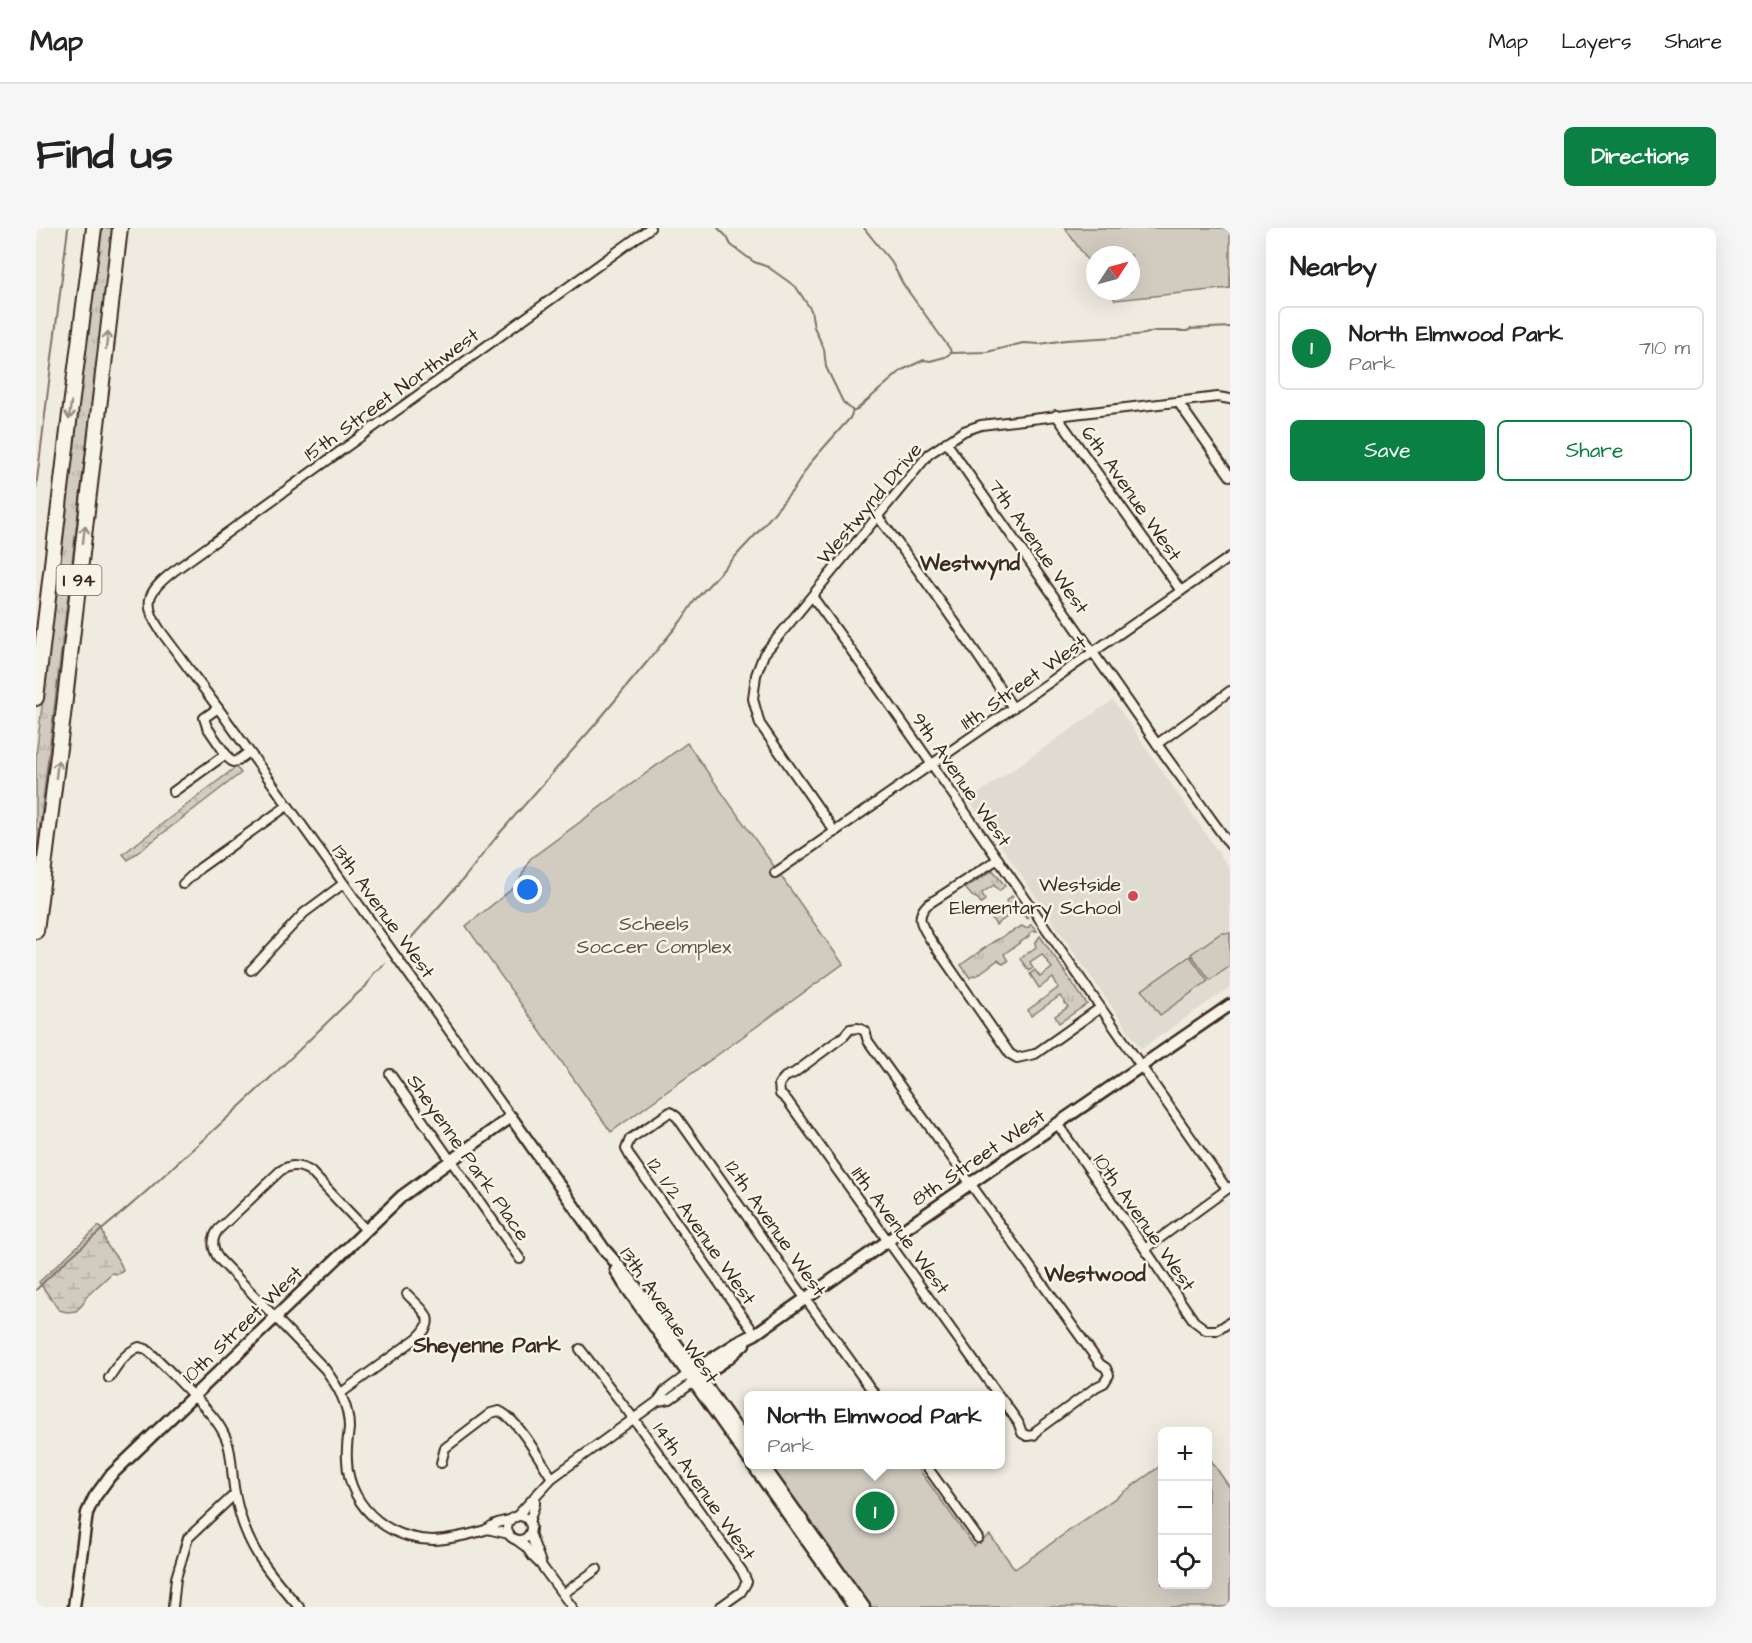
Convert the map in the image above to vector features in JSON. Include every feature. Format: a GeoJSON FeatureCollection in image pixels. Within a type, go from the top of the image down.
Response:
{"type":"FeatureCollection","features":[{"type":"Feature","properties":{"kind":"highway","name":"I 94"},"geometry":{"type":"LineString","coordinates":[[36,698],[94,228]]}},
{"type":"Feature","properties":{"kind":"highway","name":"I 94"},"geometry":{"type":"LineString","coordinates":[[36,931],[65,704],[120,228]]}},
{"type":"Feature","properties":{"kind":"street","name":"15th Street Northwest"},"geometry":{"type":"LineString","coordinates":[[153,589],[650,228]]}},
{"type":"Feature","properties":{"kind":"street","name":"Westwynd Drive"},"geometry":{"type":"LineString","coordinates":[[835,831],[760,724],[753,699],[756,675],[764,654],[929,454],[964,431],[981,425],[1218,397],[1230,399]]}},
{"type":"Feature","properties":{"kind":"street"},"geometry":{"type":"LineString","coordinates":[[1178,402],[1230,476]]}},
{"type":"Feature","properties":{"kind":"street","name":"6th Avenue West"},"geometry":{"type":"LineString","coordinates":[[1056,415],[1181,591]]}},
{"type":"Feature","properties":{"kind":"street","name":"7th Avenue West"},"geometry":{"type":"LineString","coordinates":[[946,442],[1230,845]]}},
{"type":"Feature","properties":{"kind":"street"},"geometry":{"type":"LineString","coordinates":[[878,517],[979,656],[1013,708]]}},
{"type":"Feature","properties":{"kind":"street","name":"11th Street West"},"geometry":{"type":"LineString","coordinates":[[775,873],[1230,557]]}},
{"type":"Feature","properties":{"kind":"street","name":"13th Avenue West"},"geometry":{"type":"LineString","coordinates":[[153,589],[148,601],[153,620],[604,1249],[630,1279],[744,1452]]}},
{"type":"Feature","properties":{"kind":"street","name":"9th Avenue West"},"geometry":{"type":"LineString","coordinates":[[812,596],[1228,1188]]}},
{"type":"Feature","properties":{"kind":"street"},"geometry":{"type":"LineString","coordinates":[[1157,744],[1230,691]]}},
{"type":"Feature","properties":{"kind":"street"},"geometry":{"type":"LineString","coordinates":[[218,708],[206,716],[204,722],[229,759],[233,762],[237,761],[249,752]]}},
{"type":"Feature","properties":{"kind":"street"},"geometry":{"type":"LineString","coordinates":[[173,792],[226,754]]}},
{"type":"Feature","properties":{"kind":"street"},"geometry":{"type":"LineString","coordinates":[[183,884],[200,868],[287,806]]}},
{"type":"Feature","properties":{"kind":"street"},"geometry":{"type":"LineString","coordinates":[[998,860],[927,904],[920,915],[920,923],[930,939],[1010,1054],[1017,1058],[1035,1054],[1100,1008]]}},
{"type":"Feature","properties":{"kind":"street"},"geometry":{"type":"LineString","coordinates":[[251,970],[304,913],[343,884]]}},
{"type":"Feature","properties":{"kind":"street","name":"8th Street West"},"geometry":{"type":"LineString","coordinates":[[513,1518],[524,1509],[528,1501],[545,1483],[658,1401],[665,1391],[726,1360],[751,1336],[888,1240],[1141,1067],[1228,1011]]}},
{"type":"Feature","properties":{"kind":"street","name":"11th Avenue West"},"geometry":{"type":"LineString","coordinates":[[996,1391],[780,1094],[779,1084],[785,1077],[794,1073],[850,1029],[858,1028],[865,1031],[868,1041],[1109,1375],[1104,1383],[1037,1430],[1034,1435],[1028,1436],[1022,1433],[1018,1422],[1005,1404]]}},
{"type":"Feature","properties":{"kind":"street","name":"Sheyenne Park Place"},"geometry":{"type":"LineString","coordinates":[[390,1074],[520,1259]]}},
{"type":"Feature","properties":{"kind":"street","name":"12th Avenue West"},"geometry":{"type":"LineString","coordinates":[[628,1145],[630,1139],[670,1112],[677,1117],[805,1299],[873,1391]]}},
{"type":"Feature","properties":{"kind":"street","name":"10th Street West"},"geometry":{"type":"LineString","coordinates":[[74,1607],[87,1514],[94,1498],[110,1476],[412,1188],[511,1117]]}},
{"type":"Feature","properties":{"kind":"street","name":"10th Avenue West"},"geometry":{"type":"LineString","coordinates":[[1058,1125],[1194,1321],[1206,1330],[1218,1330],[1230,1322]]}},
{"type":"Feature","properties":{"kind":"street","name":"12 1/2 Avenue West"},"geometry":{"type":"LineString","coordinates":[[628,1145],[626,1149],[631,1158],[751,1336]]}},
{"type":"Feature","properties":{"kind":"street"},"geometry":{"type":"LineString","coordinates":[[366,1230],[310,1171],[301,1166],[293,1166],[280,1171],[218,1230],[212,1245],[219,1259],[325,1369],[341,1393],[349,1424],[346,1458],[348,1474],[360,1502],[369,1513],[393,1531],[419,1539],[445,1539],[487,1529],[493,1524],[513,1518],[523,1517],[529,1522]]}},
{"type":"Feature","properties":{"kind":"street"},"geometry":{"type":"LineString","coordinates":[[1145,1249],[1228,1188]]}},
{"type":"Feature","properties":{"kind":"street"},"geometry":{"type":"LineString","coordinates":[[341,1393],[417,1338],[427,1328],[429,1323],[427,1317],[407,1294]]}},
{"type":"Feature","properties":{"kind":"street"},"geometry":{"type":"LineString","coordinates":[[109,1378],[118,1363],[131,1350],[139,1347],[146,1349],[216,1420],[226,1436],[235,1494],[245,1530],[255,1553],[271,1576],[299,1607]]}},
{"type":"Feature","properties":{"kind":"street","name":"14th Avenue West"},"geometry":{"type":"LineString","coordinates":[[580,1349],[634,1419],[742,1570],[747,1582],[741,1592],[720,1607]]}},
{"type":"Feature","properties":{"kind":"street","name":"13th Avenue West"},"geometry":{"type":"LineString","coordinates":[[694,1376],[744,1440]]}},
{"type":"Feature","properties":{"kind":"street"},"geometry":{"type":"LineString","coordinates":[[441,1463],[445,1448],[490,1413],[499,1411],[507,1415],[515,1424],[552,1478]]}},
{"type":"Feature","properties":{"kind":"street"},"geometry":{"type":"LineString","coordinates":[[756,1469],[854,1607]]}},
{"type":"Feature","properties":{"kind":"street"},"geometry":{"type":"LineString","coordinates":[[766,1469],[864,1607]]}},
{"type":"Feature","properties":{"kind":"street"},"geometry":{"type":"LineString","coordinates":[[929,1469],[978,1538]]}},
{"type":"Feature","properties":{"kind":"street"},"geometry":{"type":"LineString","coordinates":[[173,1607],[176,1578],[188,1538],[235,1494]]}},
{"type":"Feature","properties":{"kind":"street"},"geometry":{"type":"LineString","coordinates":[[535,1496],[529,1522],[530,1533],[542,1565],[572,1607]]}},
{"type":"Feature","properties":{"kind":"street"},"geometry":{"type":"LineString","coordinates":[[513,1518],[507,1527],[512,1537],[526,1547],[532,1557],[542,1565]]}},
{"type":"Feature","properties":{"kind":"street"},"geometry":{"type":"LineString","coordinates":[[487,1529],[522,1539],[530,1533]]}},
{"type":"Feature","properties":{"kind":"street"},"geometry":{"type":"LineString","coordinates":[[563,1594],[597,1569]]}},
{"type":"Feature","properties":{"kind":"shaded area","name":"Westside Elementary School"},"geometry":{"type":"Polygon","coordinates":[[[1113,700],[1230,869],[1230,987],[1141,1049],[969,800],[1113,700]]]}},
{"type":"Feature","properties":{"kind":"green space"},"geometry":{"type":"Polygon","coordinates":[[[100,228],[113,228],[36,857],[36,756],[100,228]]]}},
{"type":"Feature","properties":{"kind":"green space"},"geometry":{"type":"Polygon","coordinates":[[[1065,228],[1230,228],[1230,288],[1140,297],[1140,246],[1086,246],[1086,258],[1065,228]]]}},
{"type":"Feature","properties":{"kind":"green space","name":"Scheels Soccer Complex"},"geometry":{"type":"Polygon","coordinates":[[[687,743],[843,964],[611,1132],[466,926],[517,885],[530,859],[687,743]]]}},
{"type":"Feature","properties":{"kind":"green space"},"geometry":{"type":"Polygon","coordinates":[[[236,767],[241,773],[128,860],[123,854],[236,767]]]}},
{"type":"Feature","properties":{"kind":"green space"},"geometry":{"type":"Polygon","coordinates":[[[993,870],[1005,886],[999,891],[994,885],[982,893],[985,900],[981,903],[965,888],[993,870]]]}},
{"type":"Feature","properties":{"kind":"green space"},"geometry":{"type":"Polygon","coordinates":[[[1012,896],[1028,918],[1015,911],[996,925],[988,913],[993,909],[997,914],[1009,906],[1006,901],[1012,896]]]}},
{"type":"Feature","properties":{"kind":"green space"},"geometry":{"type":"Polygon","coordinates":[[[1031,924],[1037,931],[1033,931],[1004,954],[1008,961],[1003,964],[998,960],[970,978],[961,965],[993,942],[1022,926],[1025,928],[1031,924]]]}},
{"type":"Feature","properties":{"kind":"green space"},"geometry":{"type":"Polygon","coordinates":[[[1221,933],[1230,933],[1230,966],[1210,980],[1191,954],[1221,933]]]}},
{"type":"Feature","properties":{"kind":"green space"},"geometry":{"type":"Polygon","coordinates":[[[1040,936],[1087,1004],[1059,1023],[1055,1016],[1068,1007],[1060,996],[1031,1016],[1028,1010],[1058,988],[1053,978],[1039,988],[1030,974],[1035,970],[1040,977],[1052,968],[1042,954],[1030,962],[1033,968],[1029,971],[1020,959],[1036,947],[1035,943],[1040,936]]]}},
{"type":"Feature","properties":{"kind":"green space"},"geometry":{"type":"Polygon","coordinates":[[[1190,956],[1208,981],[1160,1015],[1142,990],[1190,956]]]}},
{"type":"Feature","properties":{"kind":"green space"},"geometry":{"type":"Polygon","coordinates":[[[99,1226],[107,1245],[119,1260],[123,1271],[118,1274],[112,1273],[86,1297],[76,1311],[59,1310],[39,1282],[99,1226]]]}},
{"type":"Feature","properties":{"kind":"green space"},"geometry":{"type":"Polygon","coordinates":[[[1212,1462],[1230,1488],[1230,1607],[870,1607],[774,1472],[778,1469],[919,1469],[974,1546],[990,1535],[1015,1569],[1158,1468],[1158,1589],[1212,1589],[1212,1462]]]}},
{"type":"Feature","properties":{"kind":"waterway"},"geometry":{"type":"LineString","coordinates":[[36,488],[68,228]]}},
{"type":"Feature","properties":{"kind":"waterway"},"geometry":{"type":"LineString","coordinates":[[718,228],[731,245],[796,287],[811,310],[814,327],[824,349],[826,367],[843,402],[853,411]]}},
{"type":"Feature","properties":{"kind":"waterway"},"geometry":{"type":"LineString","coordinates":[[864,228],[892,263],[903,284],[951,353]]}},
{"type":"Feature","properties":{"kind":"waterway"},"geometry":{"type":"LineString","coordinates":[[411,938],[593,727],[681,621],[695,600],[758,532],[794,489],[811,462],[850,418],[853,411],[902,370],[924,360],[930,361],[951,353],[987,352],[1023,343],[1040,344],[1145,334],[1154,331],[1230,327]]}},
{"type":"Feature","properties":{"kind":"waterway"},"geometry":{"type":"LineString","coordinates":[[36,1290],[63,1263],[135,1202],[255,1092],[366,986],[374,973],[384,964]]}},
{"type":"Feature","properties":{"kind":"place","name":"Westside Elementary School"},"geometry":{"type":"Point","coordinates":[1133,896]}},
{"type":"Feature","properties":{"kind":"place","name":"North Elmwood Park"},"geometry":{"type":"Point","coordinates":[875,1511]}},
{"type":"Feature","properties":{"kind":"district","name":"Westwynd"},"geometry":{"type":"Point","coordinates":[970,563]}},
{"type":"Feature","properties":{"kind":"district","name":"Westwood"},"geometry":{"type":"Point","coordinates":[1095,1274]}},
{"type":"Feature","properties":{"kind":"district","name":"Sheyenne Park"},"geometry":{"type":"Point","coordinates":[487,1345]}}]}
